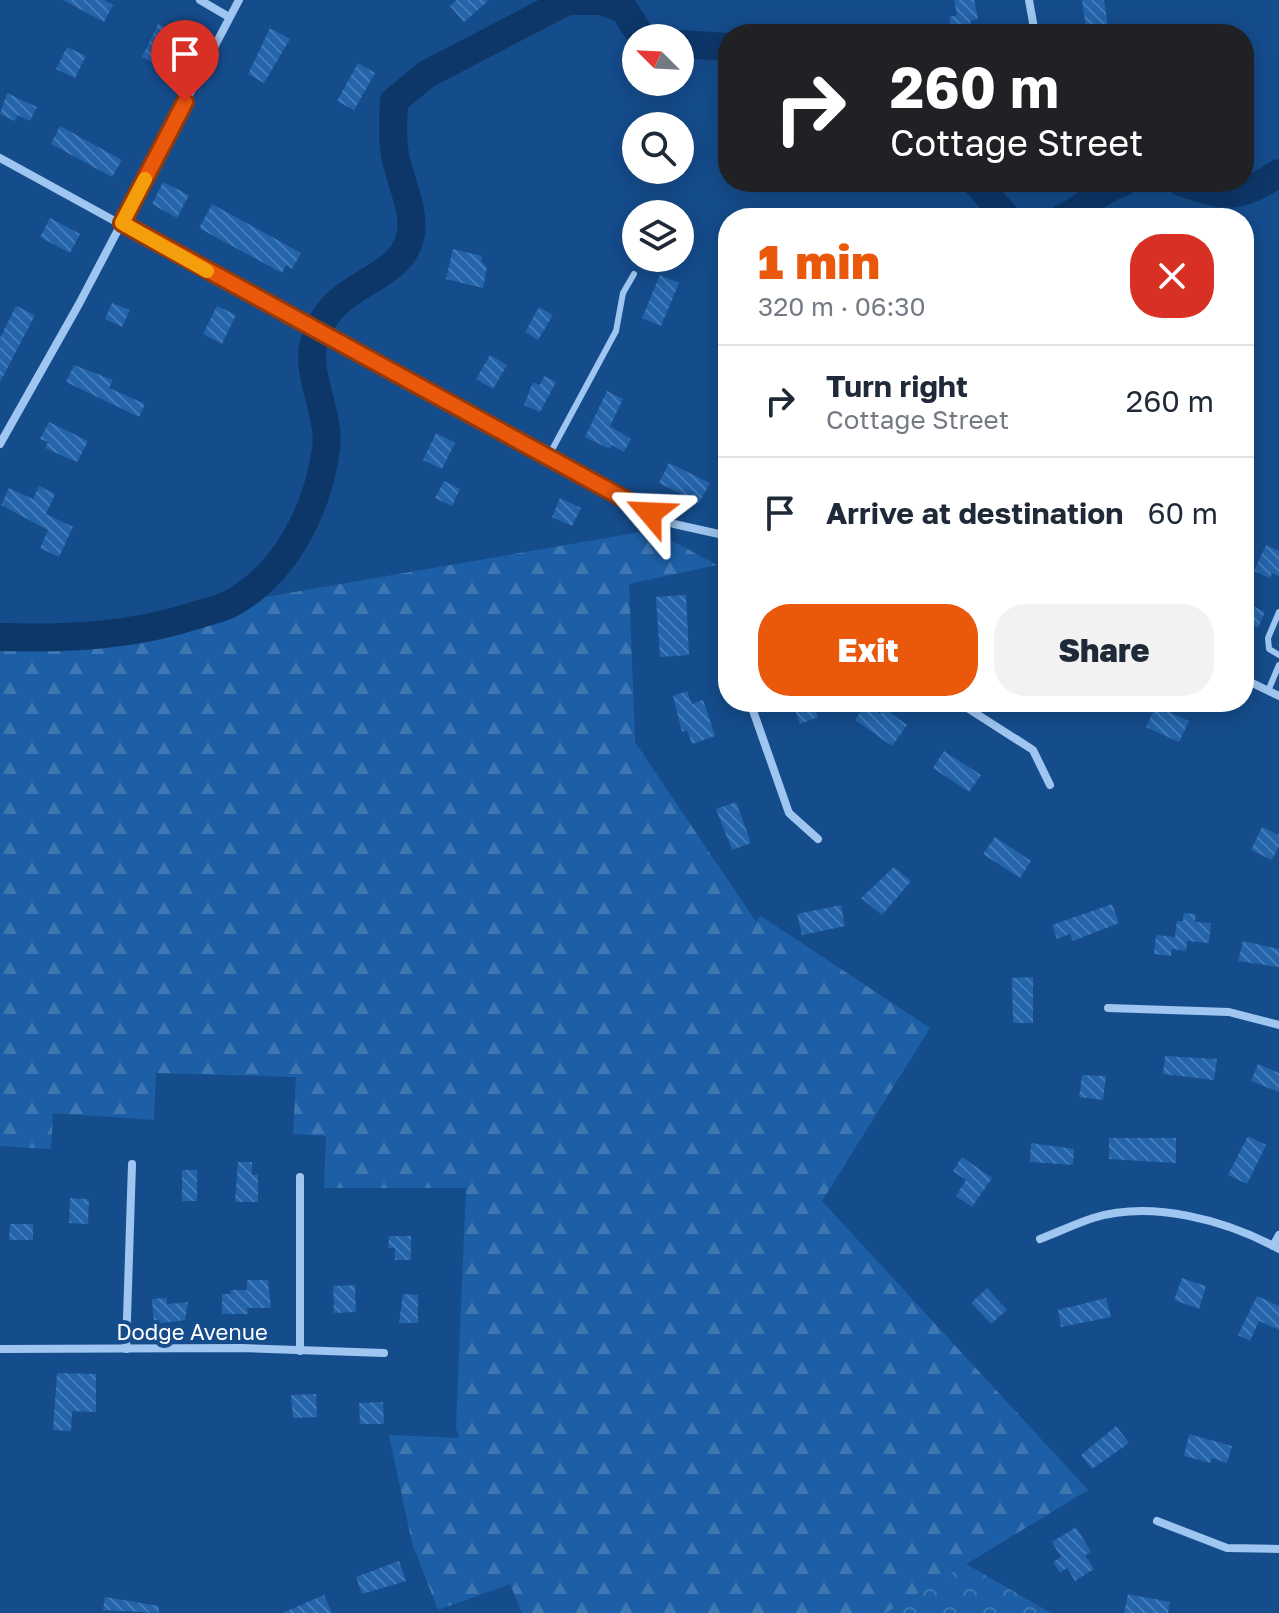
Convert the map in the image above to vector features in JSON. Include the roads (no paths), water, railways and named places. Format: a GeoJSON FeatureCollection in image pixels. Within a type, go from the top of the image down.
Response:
{"type":"FeatureCollection","features":[{"type":"Feature","properties":{"kind":"street"},"geometry":{"type":"LineString","coordinates":[[200,0],[229,17]]}},
{"type":"Feature","properties":{"kind":"street"},"geometry":{"type":"LineString","coordinates":[[0,444],[122,223],[239,0]]}},
{"type":"Feature","properties":{"kind":"street"},"geometry":{"type":"LineString","coordinates":[[1029,0],[1033,24]]}},
{"type":"Feature","properties":{"kind":"street"},"geometry":{"type":"LineString","coordinates":[[0,158],[327,335],[547,459],[674,524],[718,534]]}},
{"type":"Feature","properties":{"kind":"street"},"geometry":{"type":"LineString","coordinates":[[1254,684],[1279,696]]}},
{"type":"Feature","properties":{"kind":"street"},"geometry":{"type":"LineString","coordinates":[[754,712],[789,813],[818,839]]}},
{"type":"Feature","properties":{"kind":"street"},"geometry":{"type":"LineString","coordinates":[[974,712],[1033,750],[1050,785]]}},
{"type":"Feature","properties":{"kind":"street"},"geometry":{"type":"LineString","coordinates":[[1108,1008],[1229,1012],[1279,1025]]}},
{"type":"Feature","properties":{"kind":"street"},"geometry":{"type":"LineString","coordinates":[[126,1349],[132,1164]]}},
{"type":"Feature","properties":{"kind":"street"},"geometry":{"type":"LineString","coordinates":[[300,1177],[300,1351]]}},
{"type":"Feature","properties":{"kind":"street"},"geometry":{"type":"LineString","coordinates":[[1040,1239],[1095,1217],[1136,1212],[1176,1214],[1204,1221],[1276,1247],[1279,1235]]}},
{"type":"Feature","properties":{"kind":"street","name":"Dodge Avenue"},"geometry":{"type":"LineString","coordinates":[[0,1349],[384,1353]]}},
{"type":"Feature","properties":{"kind":"street"},"geometry":{"type":"LineString","coordinates":[[1157,1521],[1227,1548],[1279,1549]]}},
{"type":"Feature","properties":{"kind":"lane"},"geometry":{"type":"LineString","coordinates":[[547,459],[616,331],[623,293],[634,274]]}},
{"type":"Feature","properties":{"kind":"lane"},"geometry":{"type":"LineString","coordinates":[[1279,612],[1268,638],[1269,649],[1279,655]]}},
{"type":"Feature","properties":{"kind":"lane"},"geometry":{"type":"LineString","coordinates":[[1268,691],[1279,665]]}},
{"type":"Feature","properties":{"kind":"waterway"},"geometry":{"type":"LineString","coordinates":[[547,0],[554,9]]}},
{"type":"Feature","properties":{"kind":"waterway"},"geometry":{"type":"LineString","coordinates":[[0,637],[100,635],[149,628],[228,605],[252,590],[269,574],[297,536],[316,494],[322,471],[327,437],[312,358],[321,325],[332,308],[346,296],[391,266],[410,238],[411,218],[394,148],[394,101],[427,74],[567,1],[602,1],[624,9],[633,24]]}},
{"type":"Feature","properties":{"kind":"waterway"},"geometry":{"type":"LineString","coordinates":[[694,45],[718,46]]}},
{"type":"Feature","properties":{"kind":"waterway"},"geometry":{"type":"LineString","coordinates":[[1254,188],[1279,173]]}},
{"type":"Feature","properties":{"kind":"waterway"},"geometry":{"type":"LineString","coordinates":[[985,192],[998,208]]}},
{"type":"Feature","properties":{"kind":"waterway"},"geometry":{"type":"LineString","coordinates":[[1081,208],[1103,192]]}},
{"type":"Feature","properties":{"kind":"waterway"},"geometry":{"type":"LineString","coordinates":[[1216,192],[1242,192]]}}]}
